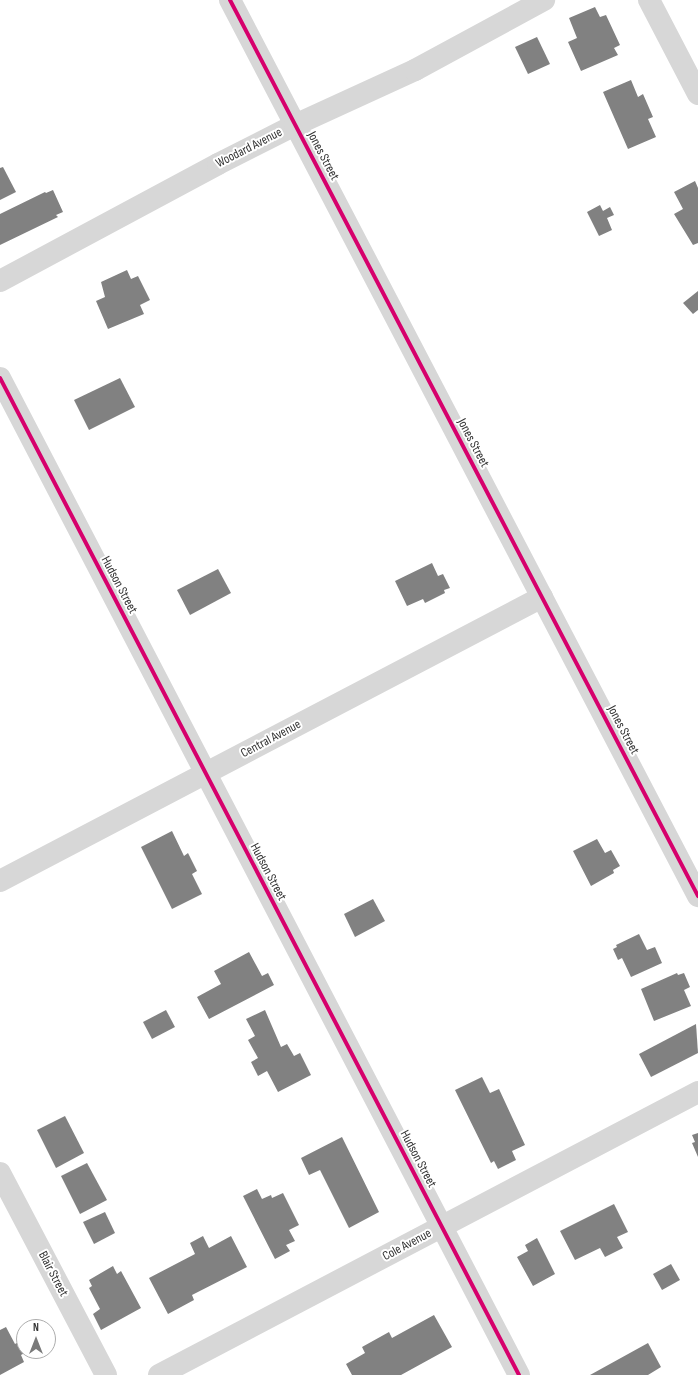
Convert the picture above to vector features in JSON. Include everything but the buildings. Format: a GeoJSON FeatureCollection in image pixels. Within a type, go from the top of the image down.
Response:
{"type":"FeatureCollection","features":[{"type":"Feature","properties":{"kind":"street","name":"Jones Street"},"geometry":{"type":"LineString","coordinates":[[230,0],[698,896]]}},
{"type":"Feature","properties":{"kind":"street","name":"Woodard Avenue"},"geometry":{"type":"LineString","coordinates":[[0,281],[295,124],[415,70],[544,0]]}},
{"type":"Feature","properties":{"kind":"street"},"geometry":{"type":"LineString","coordinates":[[649,0],[698,94]]}},
{"type":"Feature","properties":{"kind":"street","name":"Hudson Street"},"geometry":{"type":"LineString","coordinates":[[0,378],[519,1375]]}},
{"type":"Feature","properties":{"kind":"street","name":"Central Avenue"},"geometry":{"type":"LineString","coordinates":[[0,880],[542,597]]}},
{"type":"Feature","properties":{"kind":"street","name":"Cole Avenue"},"geometry":{"type":"LineString","coordinates":[[159,1375],[698,1092]]}},
{"type":"Feature","properties":{"kind":"street","name":"Blair Street"},"geometry":{"type":"LineString","coordinates":[[0,1173],[106,1375]]}},
{"type":"Feature","properties":{"kind":"cycle path"},"geometry":{"type":"LineString","coordinates":[[230,0],[698,896]]}},
{"type":"Feature","properties":{"kind":"cycle path"},"geometry":{"type":"LineString","coordinates":[[0,378],[519,1375]]}}]}
